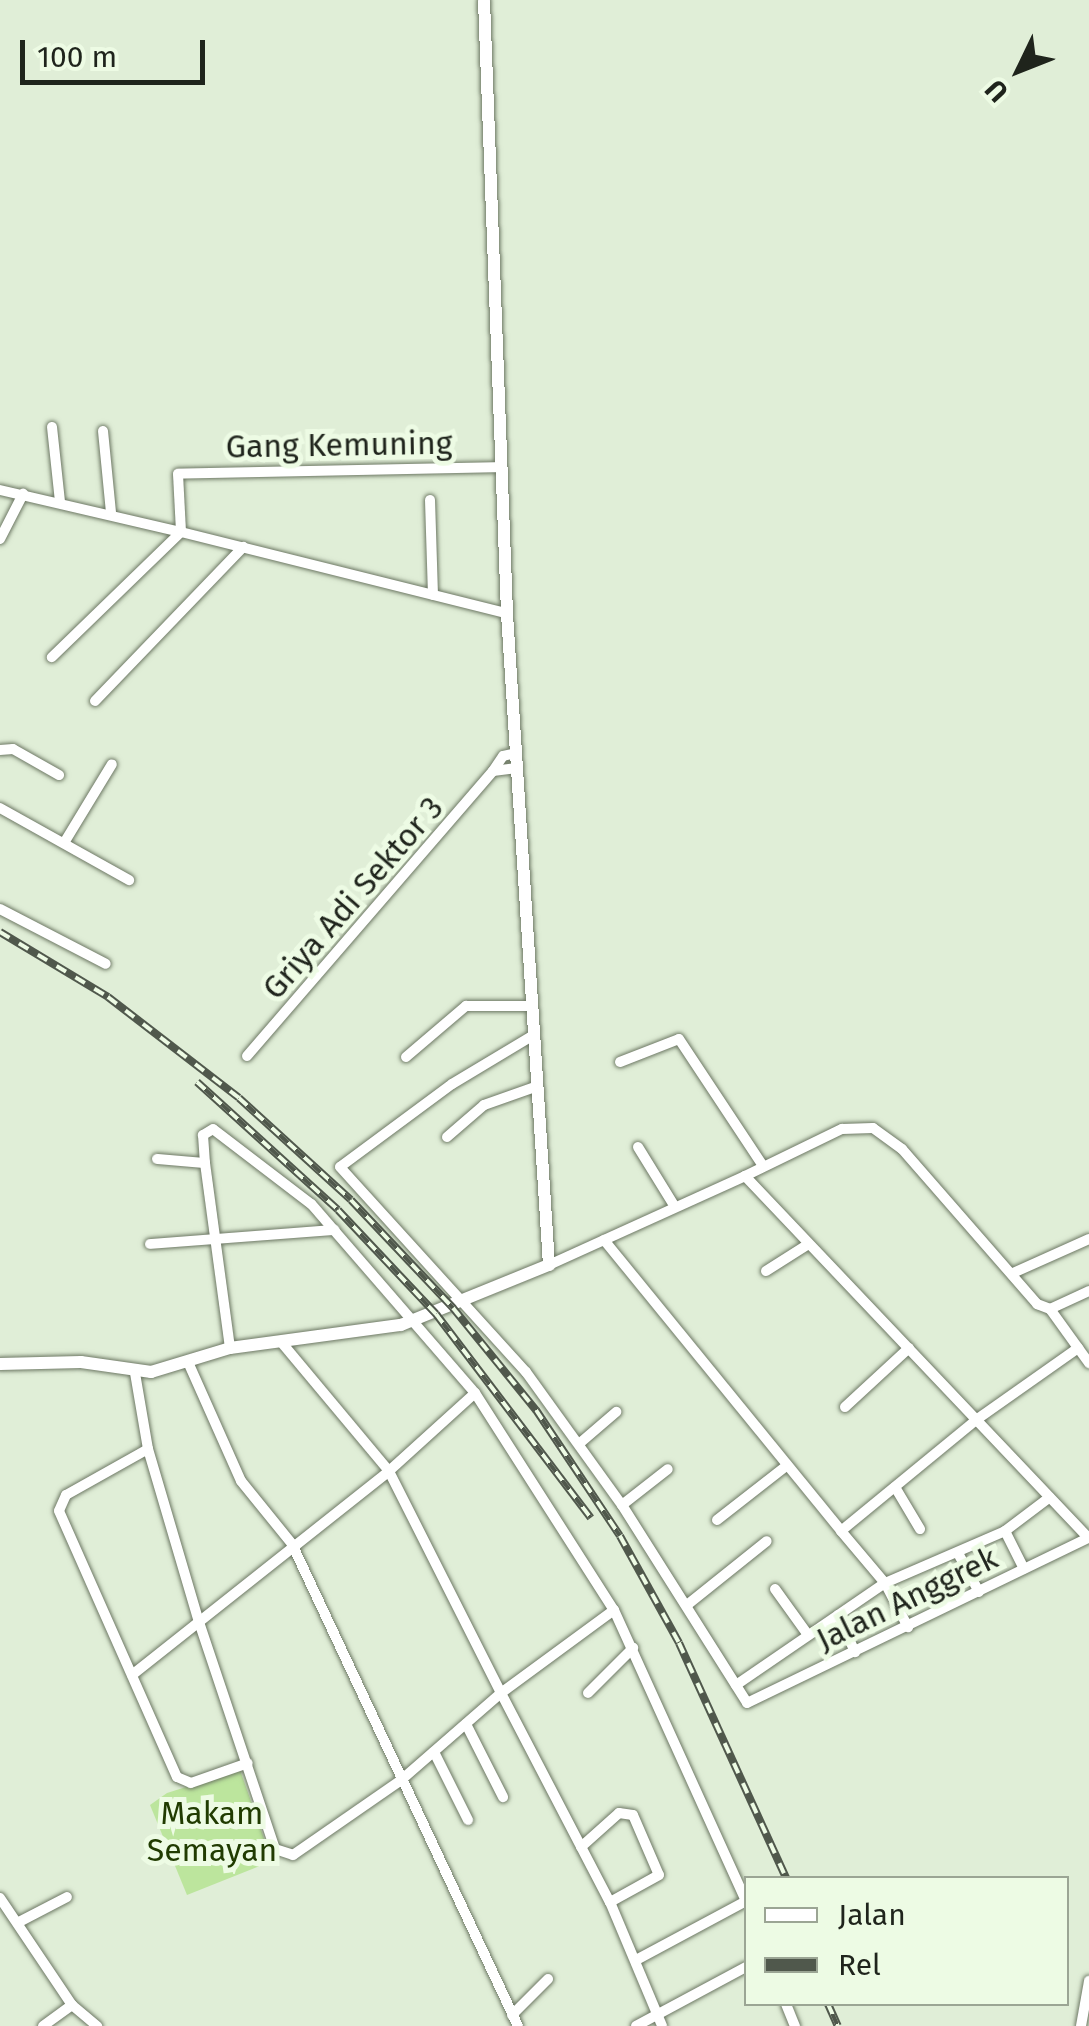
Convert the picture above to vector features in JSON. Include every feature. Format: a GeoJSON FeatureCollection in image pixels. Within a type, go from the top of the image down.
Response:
{"type":"FeatureCollection","features":[{"type":"Feature","properties":{"kind":"street"},"geometry":{"type":"LineString","coordinates":[[484,0],[507,613],[549,1265]]}},
{"type":"Feature","properties":{"kind":"street"},"geometry":{"type":"LineString","coordinates":[[52,427],[60,502]]}},
{"type":"Feature","properties":{"kind":"street"},"geometry":{"type":"LineString","coordinates":[[103,431],[112,513]]}},
{"type":"Feature","properties":{"kind":"street","name":"Gang Kemuning"},"geometry":{"type":"LineString","coordinates":[[182,532],[178,474],[501,467]]}},
{"type":"Feature","properties":{"kind":"street"},"geometry":{"type":"LineString","coordinates":[[0,490],[112,513],[507,613]]}},
{"type":"Feature","properties":{"kind":"street"},"geometry":{"type":"LineString","coordinates":[[0,539],[23,494]]}},
{"type":"Feature","properties":{"kind":"street"},"geometry":{"type":"LineString","coordinates":[[430,500],[434,595]]}},
{"type":"Feature","properties":{"kind":"street"},"geometry":{"type":"LineString","coordinates":[[52,657],[182,532]]}},
{"type":"Feature","properties":{"kind":"street"},"geometry":{"type":"LineString","coordinates":[[95,701],[243,547]]}},
{"type":"Feature","properties":{"kind":"street"},"geometry":{"type":"LineString","coordinates":[[0,750],[13,749],[59,775]]}},
{"type":"Feature","properties":{"kind":"street","name":"Griya Adi Sektor 3"},"geometry":{"type":"LineString","coordinates":[[247,1056],[503,756],[516,754]]}},
{"type":"Feature","properties":{"kind":"street"},"geometry":{"type":"LineString","coordinates":[[64,843],[112,764]]}},
{"type":"Feature","properties":{"kind":"street"},"geometry":{"type":"LineString","coordinates":[[493,770],[517,768]]}},
{"type":"Feature","properties":{"kind":"street"},"geometry":{"type":"LineString","coordinates":[[0,808],[128,880]]}},
{"type":"Feature","properties":{"kind":"street"},"geometry":{"type":"LineString","coordinates":[[0,909],[106,964]]}},
{"type":"Feature","properties":{"kind":"street"},"geometry":{"type":"LineString","coordinates":[[406,1058],[466,1006],[531,1006]]}},
{"type":"Feature","properties":{"kind":"street"},"geometry":{"type":"LineString","coordinates":[[532,1036],[340,1165],[468,1302],[580,1442],[736,1685],[886,1583],[1005,1531],[1050,1497]]}},
{"type":"Feature","properties":{"kind":"street"},"geometry":{"type":"LineString","coordinates":[[620,1062],[679,1039],[763,1166]]}},
{"type":"Feature","properties":{"kind":"street"},"geometry":{"type":"LineString","coordinates":[[447,1137],[484,1105],[535,1086]]}},
{"type":"Feature","properties":{"kind":"street"},"geometry":{"type":"LineString","coordinates":[[0,1364],[80,1362],[133,1373],[188,1362],[230,1348],[416,1321],[468,1302],[842,1129],[873,1128],[902,1149],[1037,1304],[1050,1309],[1089,1363]]}},
{"type":"Feature","properties":{"kind":"street"},"geometry":{"type":"LineString","coordinates":[[230,1348],[203,1135],[218,1130],[303,1197],[416,1321],[475,1393],[614,1610],[744,1896]]}},
{"type":"Feature","properties":{"kind":"street"},"geometry":{"type":"LineString","coordinates":[[638,1148],[675,1207]]}},
{"type":"Feature","properties":{"kind":"street"},"geometry":{"type":"LineString","coordinates":[[157,1159],[205,1163]]}},
{"type":"Feature","properties":{"kind":"street"},"geometry":{"type":"LineString","coordinates":[[745,1176],[1089,1538]]}},
{"type":"Feature","properties":{"kind":"street"},"geometry":{"type":"LineString","coordinates":[[150,1244],[334,1230]]}},
{"type":"Feature","properties":{"kind":"street"},"geometry":{"type":"LineString","coordinates":[[1012,1273],[1089,1239]]}},
{"type":"Feature","properties":{"kind":"street"},"geometry":{"type":"LineString","coordinates":[[604,1240],[886,1583],[908,1627]]}},
{"type":"Feature","properties":{"kind":"street"},"geometry":{"type":"LineString","coordinates":[[766,1271],[808,1245]]}},
{"type":"Feature","properties":{"kind":"street"},"geometry":{"type":"LineString","coordinates":[[1050,1309],[1089,1290]]}},
{"type":"Feature","properties":{"kind":"street"},"geometry":{"type":"LineString","coordinates":[[282,1342],[389,1471],[610,1902],[638,1959],[662,2026]]}},
{"type":"Feature","properties":{"kind":"street"},"geometry":{"type":"LineString","coordinates":[[845,1407],[909,1348]]}},
{"type":"Feature","properties":{"kind":"street"},"geometry":{"type":"LineString","coordinates":[[841,1530],[976,1420],[1078,1348]]}},
{"type":"Feature","properties":{"kind":"street"},"geometry":{"type":"LineString","coordinates":[[188,1362],[241,1480],[292,1544],[518,2026]]}},
{"type":"Feature","properties":{"kind":"street"},"geometry":{"type":"LineString","coordinates":[[133,1373],[148,1450],[199,1622],[276,1850],[286,1856],[400,1780],[501,1693],[614,1610]]}},
{"type":"Feature","properties":{"kind":"street"},"geometry":{"type":"LineString","coordinates":[[132,1675],[292,1544],[389,1471],[475,1393]]}},
{"type":"Feature","properties":{"kind":"street"},"geometry":{"type":"LineString","coordinates":[[580,1442],[616,1412]]}},
{"type":"Feature","properties":{"kind":"street"},"geometry":{"type":"LineString","coordinates":[[148,1450],[59,1504],[182,1781],[248,1763]]}},
{"type":"Feature","properties":{"kind":"street"},"geometry":{"type":"LineString","coordinates":[[718,1520],[786,1466]]}},
{"type":"Feature","properties":{"kind":"street"},"geometry":{"type":"LineString","coordinates":[[622,1505],[668,1469]]}},
{"type":"Feature","properties":{"kind":"street"},"geometry":{"type":"LineString","coordinates":[[895,1487],[920,1529]]}},
{"type":"Feature","properties":{"kind":"street"},"geometry":{"type":"LineString","coordinates":[[1005,1531],[1024,1569]]}},
{"type":"Feature","properties":{"kind":"street","name":"Jalan Anggrek"},"geometry":{"type":"LineString","coordinates":[[736,1685],[747,1703],[1089,1538]]}},
{"type":"Feature","properties":{"kind":"street"},"geometry":{"type":"LineString","coordinates":[[688,1605],[767,1541]]}},
{"type":"Feature","properties":{"kind":"street"},"geometry":{"type":"LineString","coordinates":[[959,1554],[979,1592]]}},
{"type":"Feature","properties":{"kind":"street"},"geometry":{"type":"LineString","coordinates":[[775,1589],[808,1635]]}},
{"type":"Feature","properties":{"kind":"street"},"geometry":{"type":"LineString","coordinates":[[838,1615],[855,1652]]}},
{"type":"Feature","properties":{"kind":"street"},"geometry":{"type":"LineString","coordinates":[[588,1693],[634,1648]]}},
{"type":"Feature","properties":{"kind":"street"},"geometry":{"type":"LineString","coordinates":[[466,1724],[503,1797]]}},
{"type":"Feature","properties":{"kind":"street"},"geometry":{"type":"LineString","coordinates":[[434,1752],[468,1820]]}},
{"type":"Feature","properties":{"kind":"street"},"geometry":{"type":"LineString","coordinates":[[582,1847],[619,1813],[633,1815],[659,1875],[610,1902]]}},
{"type":"Feature","properties":{"kind":"street"},"geometry":{"type":"LineString","coordinates":[[19,1922],[67,1896]]}},
{"type":"Feature","properties":{"kind":"street"},"geometry":{"type":"LineString","coordinates":[[0,1898],[72,2005],[96,2026]]}},
{"type":"Feature","properties":{"kind":"street"},"geometry":{"type":"LineString","coordinates":[[638,1959],[744,1902]]}},
{"type":"Feature","properties":{"kind":"street"},"geometry":{"type":"LineString","coordinates":[[636,2026],[744,1968]]}},
{"type":"Feature","properties":{"kind":"street"},"geometry":{"type":"LineString","coordinates":[[512,2014],[548,1980]]}},
{"type":"Feature","properties":{"kind":"street"},"geometry":{"type":"LineString","coordinates":[[1081,2026],[1089,1981]]}},
{"type":"Feature","properties":{"kind":"street"},"geometry":{"type":"LineString","coordinates":[[42,2026],[72,2005]]}},
{"type":"Feature","properties":{"kind":"green space","name":"Makam Semayan"},"geometry":{"type":"Polygon","coordinates":[[[240,1770],[272,1861],[187,1895],[150,1805],[167,1793],[240,1770]]]}},
{"type":"Feature","properties":{"kind":"railway"},"geometry":{"type":"LineString","coordinates":[[0,932],[108,997],[239,1098],[351,1200],[453,1308],[536,1410],[620,1536],[679,1643],[785,1876]]}},
{"type":"Feature","properties":{"kind":"railway"},"geometry":{"type":"LineString","coordinates":[[197,1082],[338,1210],[436,1314],[591,1518]]}},
{"type":"Feature","properties":{"kind":"railway"},"geometry":{"type":"LineString","coordinates":[[829,2006],[838,2026]]}}]}
